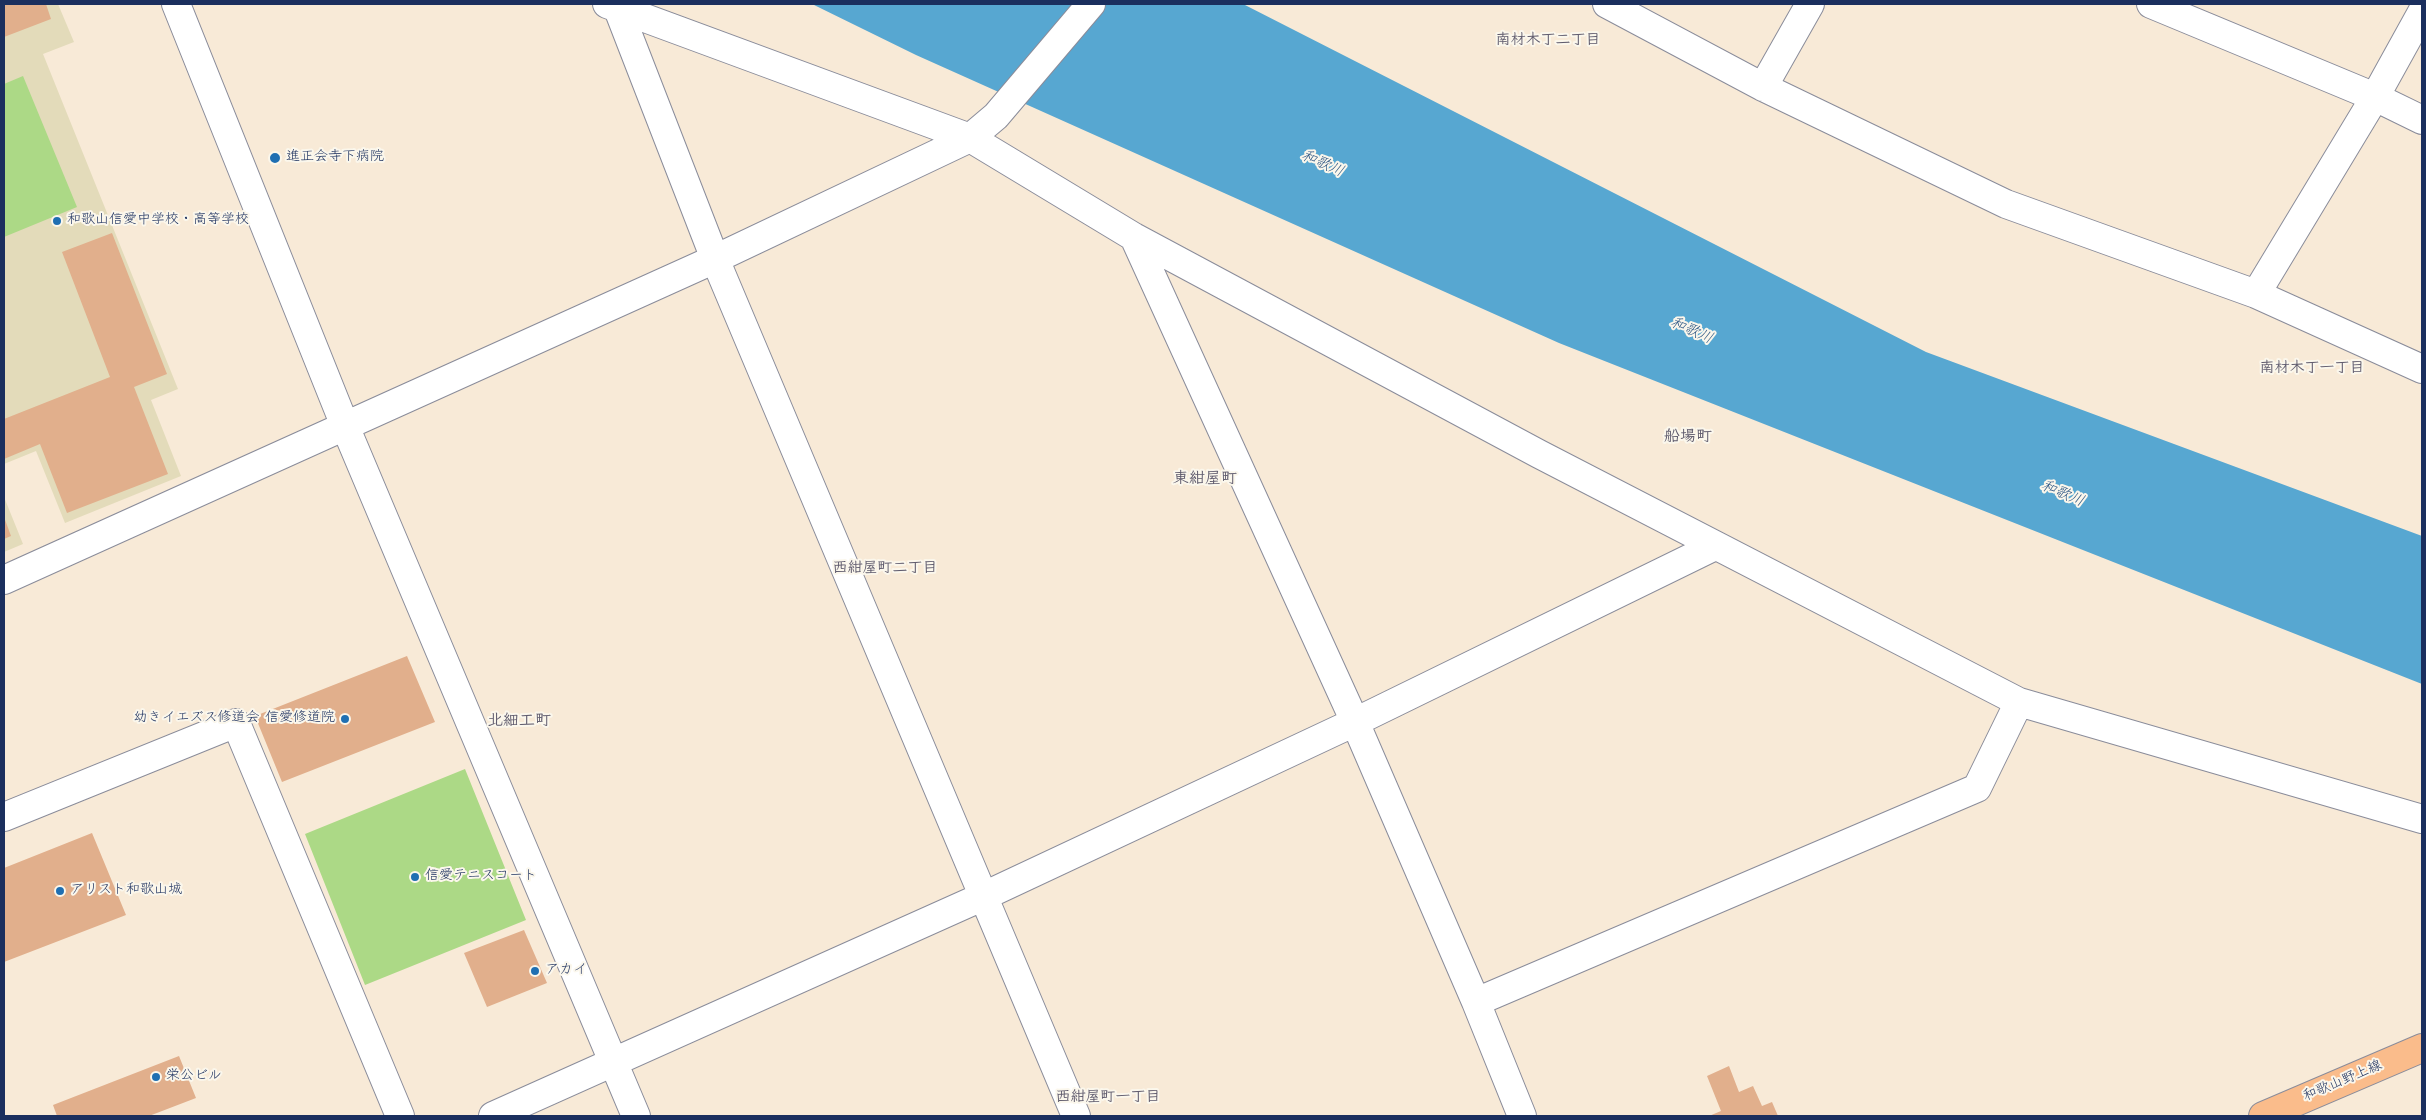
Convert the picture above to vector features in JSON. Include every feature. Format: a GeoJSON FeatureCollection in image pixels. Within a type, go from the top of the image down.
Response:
{"type":"FeatureCollection","features":[{"type":"Feature","properties":{"kind":"main road","name":"和歌山野上線"},"geometry":{"type":"LineString","coordinates":[[2263,1116],[2422,1048]]}},
{"type":"Feature","properties":{"kind":"street"},"geometry":{"type":"LineString","coordinates":[[176,4],[345,426],[485,762],[636,1116]]}},
{"type":"Feature","properties":{"kind":"street"},"geometry":{"type":"LineString","coordinates":[[4,580],[715,259],[970,138],[996,116],[1091,4]]}},
{"type":"Feature","properties":{"kind":"street"},"geometry":{"type":"LineString","coordinates":[[1607,4],[1763,87],[2006,204],[2256,294],[2422,369]]}},
{"type":"Feature","properties":{"kind":"street"},"geometry":{"type":"LineString","coordinates":[[1763,87],[1810,4]]}},
{"type":"Feature","properties":{"kind":"street"},"geometry":{"type":"LineString","coordinates":[[2151,4],[2375,97],[2422,120]]}},
{"type":"Feature","properties":{"kind":"street"},"geometry":{"type":"LineString","coordinates":[[612,7],[970,138],[1134,237],[1715,546],[2019,702],[2422,819]]}},
{"type":"Feature","properties":{"kind":"street"},"geometry":{"type":"LineString","coordinates":[[612,7],[715,259],[1076,1116]]}},
{"type":"Feature","properties":{"kind":"street"},"geometry":{"type":"LineString","coordinates":[[2256,294],[2375,97],[2422,12]]}},
{"type":"Feature","properties":{"kind":"street"},"geometry":{"type":"LineString","coordinates":[[1134,237],[1355,722],[1476,1002],[1522,1116]]}},
{"type":"Feature","properties":{"kind":"street"},"geometry":{"type":"LineString","coordinates":[[493,1116],[984,896],[1355,722],[1715,546]]}},
{"type":"Feature","properties":{"kind":"street"},"geometry":{"type":"LineString","coordinates":[[1476,1002],[1977,788],[2019,702]]}},
{"type":"Feature","properties":{"kind":"street"},"geometry":{"type":"LineString","coordinates":[[4,817],[236,723],[400,1116]]}},
{"type":"Feature","properties":{"kind":"shaded area","name":"和歌山信愛中学校・高等学校"},"geometry":{"type":"Polygon","coordinates":[[[4,4],[58,4],[74,42],[43,54],[178,389],[151,400],[181,476],[65,523],[36,451],[4,464],[4,4]]]}},
{"type":"Feature","properties":{"kind":"shaded area"},"geometry":{"type":"Polygon","coordinates":[[[4,497],[23,544],[4,552],[4,497]]]}},
{"type":"Feature","properties":{"kind":"green space"},"geometry":{"type":"Polygon","coordinates":[[[23,76],[77,207],[4,237],[4,84],[23,76]]]}},
{"type":"Feature","properties":{"kind":"green space","name":"信愛テニスコート"},"geometry":{"type":"Polygon","coordinates":[[[465,769],[526,920],[365,985],[305,834],[465,769]]]}},
{"type":"Feature","properties":{"kind":"water","name":"和歌川"},"geometry":{"type":"Polygon","coordinates":[[[812,4],[1243,4],[1926,352],[2422,536],[2422,684],[1559,343],[916,55],[812,4]]]}},
{"type":"Feature","properties":{"kind":"building"},"geometry":{"type":"Polygon","coordinates":[[[4,4],[46,4],[51,19],[4,37],[4,4]]]}},
{"type":"Feature","properties":{"kind":"building"},"geometry":{"type":"Polygon","coordinates":[[[112,233],[167,374],[134,387],[168,474],[67,513],[40,444],[4,459],[4,419],[110,377],[62,252],[112,233]]]}},
{"type":"Feature","properties":{"kind":"building"},"geometry":{"type":"Polygon","coordinates":[[[4,517],[11,536],[4,539],[4,517]]]}},
{"type":"Feature","properties":{"kind":"building","name":"幼きイエズス修道会 信愛修道院"},"geometry":{"type":"Polygon","coordinates":[[[407,656],[435,722],[282,782],[255,716],[407,656]]]}},
{"type":"Feature","properties":{"kind":"building","name":"アリスト和歌山城"},"geometry":{"type":"Polygon","coordinates":[[[92,833],[126,915],[4,962],[4,868],[92,833]]]}},
{"type":"Feature","properties":{"kind":"building"},"geometry":{"type":"Polygon","coordinates":[[[524,930],[547,983],[487,1007],[464,953],[524,930]]]}},
{"type":"Feature","properties":{"kind":"building","name":"栄公ビル"},"geometry":{"type":"Polygon","coordinates":[[[179,1056],[196,1098],[149,1116],[57,1116],[53,1105],[179,1056]]]}},
{"type":"Feature","properties":{"kind":"building"},"geometry":{"type":"Polygon","coordinates":[[[1729,1066],[1739,1092],[1753,1086],[1762,1106],[1772,1102],[1778,1116],[1709,1116],[1721,1111],[1707,1076],[1729,1066]]]}},
{"type":"Feature","properties":{"kind":"place","name":"進正会寺下病院"},"geometry":{"type":"Point","coordinates":[275,158]}},
{"type":"Feature","properties":{"kind":"place","name":"和歌山信愛中学校・高等学校"},"geometry":{"type":"Point","coordinates":[57,221]}},
{"type":"Feature","properties":{"kind":"place","name":"幼きイエズス修道会 信愛修道院"},"geometry":{"type":"Point","coordinates":[345,719]}},
{"type":"Feature","properties":{"kind":"place","name":"信愛テニスコート"},"geometry":{"type":"Point","coordinates":[415,877]}},
{"type":"Feature","properties":{"kind":"place","name":"アリスト和歌山城"},"geometry":{"type":"Point","coordinates":[60,891]}},
{"type":"Feature","properties":{"kind":"place","name":"アカイ"},"geometry":{"type":"Point","coordinates":[535,971]}},
{"type":"Feature","properties":{"kind":"place","name":"栄公ビル"},"geometry":{"type":"Point","coordinates":[156,1077]}},
{"type":"Feature","properties":{"kind":"district","name":"南材木丁二丁目"},"geometry":{"type":"Point","coordinates":[1548,41]}},
{"type":"Feature","properties":{"kind":"district","name":"南材木丁一丁目"},"geometry":{"type":"Point","coordinates":[2312,369]}},
{"type":"Feature","properties":{"kind":"district","name":"船場町"},"geometry":{"type":"Point","coordinates":[1688,438]}},
{"type":"Feature","properties":{"kind":"district","name":"東紺屋町"},"geometry":{"type":"Point","coordinates":[1205,480]}},
{"type":"Feature","properties":{"kind":"district","name":"西紺屋町二丁目"},"geometry":{"type":"Point","coordinates":[885,569]}},
{"type":"Feature","properties":{"kind":"district","name":"北細工町"},"geometry":{"type":"Point","coordinates":[519,722]}},
{"type":"Feature","properties":{"kind":"district","name":"西紺屋町一丁目"},"geometry":{"type":"Point","coordinates":[1108,1098]}}]}
